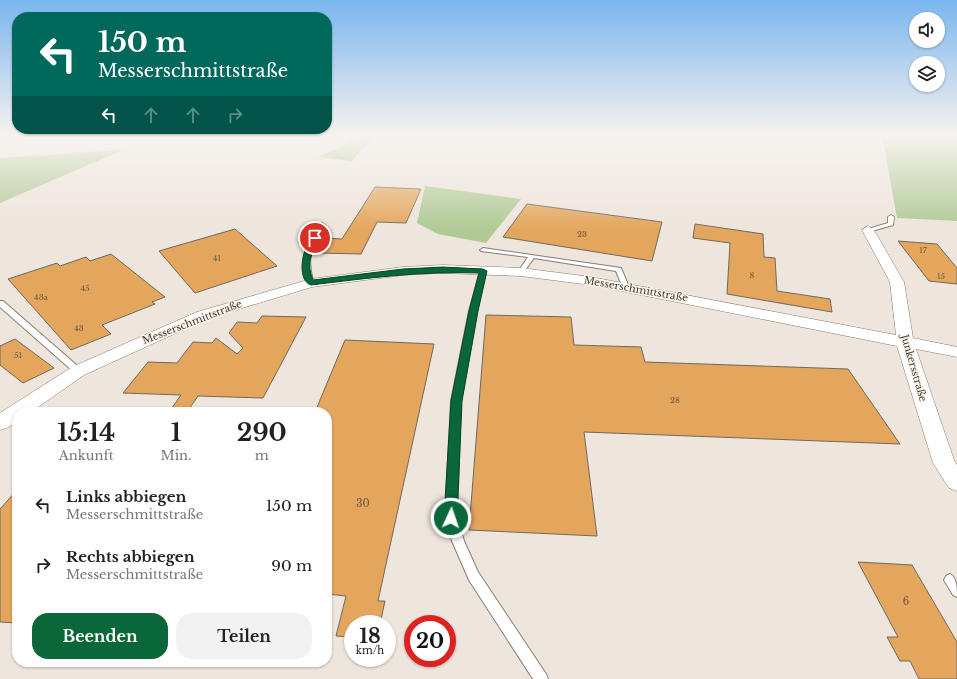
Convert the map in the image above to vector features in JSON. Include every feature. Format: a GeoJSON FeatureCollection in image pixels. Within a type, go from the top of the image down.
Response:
{"type":"FeatureCollection","features":[{"type":"Feature","properties":{"kind":"street","name":"Junkersstraße"},"geometry":{"type":"LineString","coordinates":[[868,230],[897,282],[905,343],[944,463],[957,482]]}},
{"type":"Feature","properties":{"kind":"street","name":"Messerschmittstraße"},"geometry":{"type":"LineString","coordinates":[[23,407],[78,371],[203,315],[249,300],[311,283],[403,271],[443,269],[521,272],[625,287],[957,352]]}},
{"type":"Feature","properties":{"kind":"street","name":"Messerschmittstraße"},"geometry":{"type":"LineString","coordinates":[[0,422],[12,414]]}},
{"type":"Feature","properties":{"kind":"lane"},"geometry":{"type":"LineString","coordinates":[[868,230],[891,224],[891,217]]}},
{"type":"Feature","properties":{"kind":"lane"},"geometry":{"type":"LineString","coordinates":[[311,283],[305,268],[306,260],[322,225]]}},
{"type":"Feature","properties":{"kind":"lane"},"geometry":{"type":"LineString","coordinates":[[483,250],[619,269],[625,287]]}},
{"type":"Feature","properties":{"kind":"lane"},"geometry":{"type":"LineString","coordinates":[[521,272],[532,256]]}},
{"type":"Feature","properties":{"kind":"lane"},"geometry":{"type":"LineString","coordinates":[[483,271],[473,311],[456,401],[451,518],[458,541],[473,576],[541,679]]}},
{"type":"Feature","properties":{"kind":"lane"},"geometry":{"type":"LineString","coordinates":[[0,303],[78,371]]}},
{"type":"Feature","properties":{"kind":"lane"},"geometry":{"type":"LineString","coordinates":[[950,580],[957,591]]}},
{"type":"Feature","properties":{"kind":"green space"},"geometry":{"type":"Polygon","coordinates":[[[0,167],[84,167],[0,203],[0,167]]]}},
{"type":"Feature","properties":{"kind":"green space"},"geometry":{"type":"Polygon","coordinates":[[[888,167],[957,167],[957,221],[897,218],[888,167]]]}},
{"type":"Feature","properties":{"kind":"green space"},"geometry":{"type":"Polygon","coordinates":[[[425,186],[521,199],[486,243],[438,234],[417,223],[425,186]]]}},
{"type":"Feature","properties":{"kind":"building"},"geometry":{"type":"Polygon","coordinates":[[[375,187],[421,189],[406,223],[377,222],[361,254],[317,253],[325,238],[342,239],[375,187]]]}},
{"type":"Feature","properties":{"kind":"building"},"geometry":{"type":"Polygon","coordinates":[[[527,204],[662,222],[652,261],[503,237],[527,204]]]}},
{"type":"Feature","properties":{"kind":"building"},"geometry":{"type":"Polygon","coordinates":[[[695,224],[763,234],[764,257],[775,258],[777,291],[830,299],[832,312],[727,294],[730,243],[693,238],[695,224]]]}},
{"type":"Feature","properties":{"kind":"building"},"geometry":{"type":"Polygon","coordinates":[[[235,229],[277,266],[195,293],[159,251],[235,229]]]}},
{"type":"Feature","properties":{"kind":"building"},"geometry":{"type":"Polygon","coordinates":[[[898,241],[937,244],[957,268],[957,284],[929,281],[898,241]]]}},
{"type":"Feature","properties":{"kind":"building"},"geometry":{"type":"Polygon","coordinates":[[[111,254],[165,297],[152,302],[155,304],[102,325],[111,334],[71,350],[8,279],[57,263],[60,266],[86,257],[90,261],[111,254]]]}},
{"type":"Feature","properties":{"kind":"building"},"geometry":{"type":"Polygon","coordinates":[[[486,315],[571,317],[574,345],[641,347],[645,362],[848,369],[900,444],[584,432],[597,536],[469,530],[486,315]]]}},
{"type":"Feature","properties":{"kind":"building"},"geometry":{"type":"Polygon","coordinates":[[[262,316],[306,317],[263,398],[198,396],[190,407],[173,407],[181,395],[123,393],[148,362],[177,363],[193,342],[212,343],[216,338],[237,354],[243,348],[229,333],[237,322],[257,323],[262,316]]]}},
{"type":"Feature","properties":{"kind":"building"},"geometry":{"type":"Polygon","coordinates":[[[15,339],[54,368],[23,383],[0,365],[0,346],[15,339]]]}},
{"type":"Feature","properties":{"kind":"building"},"geometry":{"type":"Polygon","coordinates":[[[345,340],[434,344],[378,601],[385,601],[382,615],[344,615],[344,636],[336,636],[346,596],[332,595],[332,407],[317,407],[345,340]]]}},
{"type":"Feature","properties":{"kind":"building"},"geometry":{"type":"Polygon","coordinates":[[[12,496],[12,623],[0,622],[0,509],[12,496]]]}},
{"type":"Feature","properties":{"kind":"building"},"geometry":{"type":"Polygon","coordinates":[[[858,562],[912,565],[957,642],[957,679],[919,679],[910,661],[900,661],[887,637],[898,637],[858,562]]]}},
{"type":"Feature","properties":{"kind":"route"},"geometry":{"type":"LineString","coordinates":[[315,238],[308,252],[305,268],[311,283],[403,271],[443,269],[483,271],[473,311],[456,401],[451,518]]}}]}
